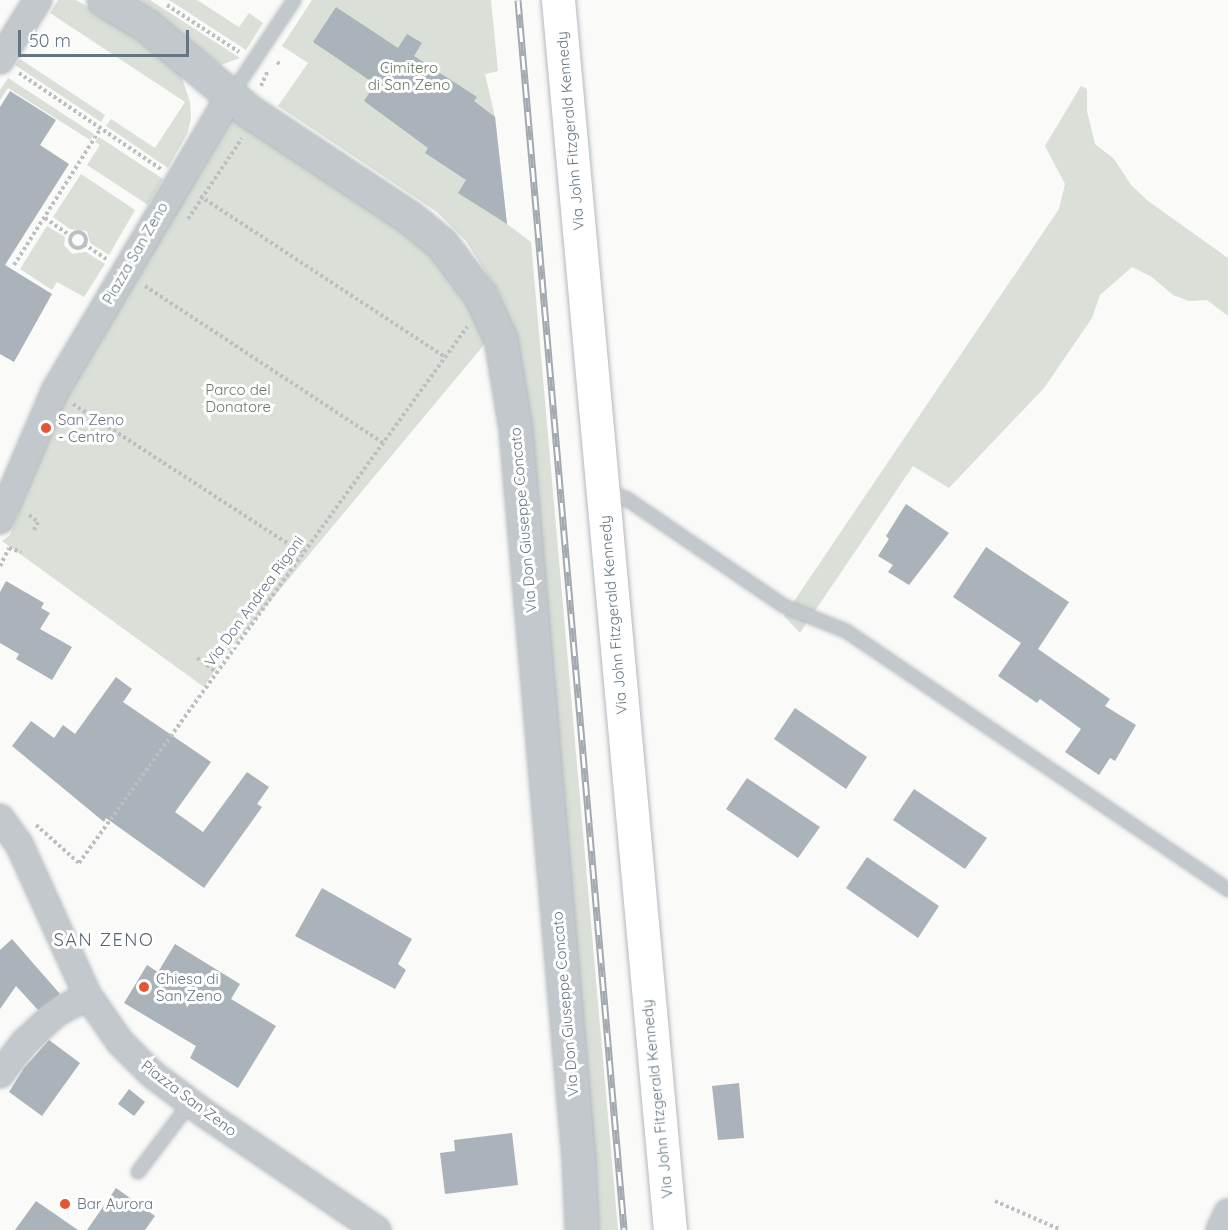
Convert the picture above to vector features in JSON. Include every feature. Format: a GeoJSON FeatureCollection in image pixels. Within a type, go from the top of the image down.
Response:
{"type":"FeatureCollection","features":[{"type":"Feature","properties":{"kind":"main road","name":"Via John Fitzgerald Kennedy"},"geometry":{"type":"LineString","coordinates":[[558,0],[670,1230]]}},
{"type":"Feature","properties":{"kind":"street"},"geometry":{"type":"LineString","coordinates":[[5,63],[38,0]]}},
{"type":"Feature","properties":{"kind":"street","name":"Via Don Giuseppe Concato"},"geometry":{"type":"LineString","coordinates":[[104,0],[147,27],[250,112],[410,218],[442,244],[481,296],[501,339],[516,440],[579,1160],[582,1230]]}},
{"type":"Feature","properties":{"kind":"street","name":"Piazza San Zeno"},"geometry":{"type":"LineString","coordinates":[[0,520],[55,391],[177,180],[231,94]]}},
{"type":"Feature","properties":{"kind":"street","name":"Piazza San Zeno"},"geometry":{"type":"LineString","coordinates":[[0,818],[19,844],[88,996],[130,1053],[190,1103],[377,1230]]}},
{"type":"Feature","properties":{"kind":"street"},"geometry":{"type":"LineString","coordinates":[[0,1074],[24,1043],[56,1013],[88,996]]}},
{"type":"Feature","properties":{"kind":"street"},"geometry":{"type":"LineString","coordinates":[[1220,1230],[1228,1213]]}},
{"type":"Feature","properties":{"kind":"lane","name":"Piazza San Zeno"},"geometry":{"type":"LineString","coordinates":[[231,94],[294,0]]}},
{"type":"Feature","properties":{"kind":"lane"},"geometry":{"type":"LineString","coordinates":[[601,488],[627,499],[784,606],[846,632],[1228,890]]}},
{"type":"Feature","properties":{"kind":"lane"},"geometry":{"type":"LineString","coordinates":[[138,1172],[190,1103]]}},
{"type":"Feature","properties":{"kind":"path"},"geometry":{"type":"LineString","coordinates":[[277,62],[282,66]]}},
{"type":"Feature","properties":{"kind":"path"},"geometry":{"type":"LineString","coordinates":[[5,63],[445,357]]}},
{"type":"Feature","properties":{"kind":"path"},"geometry":{"type":"LineString","coordinates":[[14,265],[101,128]]}},
{"type":"Feature","properties":{"kind":"path"},"geometry":{"type":"LineString","coordinates":[[45,218],[71,236],[73,246],[84,244]]}},
{"type":"Feature","properties":{"kind":"path"},"geometry":{"type":"LineString","coordinates":[[71,236],[82,233],[84,244],[110,262]]}},
{"type":"Feature","properties":{"kind":"path"},"geometry":{"type":"LineString","coordinates":[[144,285],[383,443]]}},
{"type":"Feature","properties":{"kind":"path","name":"Via Don Andrea Rigoni"},"geometry":{"type":"LineString","coordinates":[[81,860],[469,324]]}},
{"type":"Feature","properties":{"kind":"path"},"geometry":{"type":"LineString","coordinates":[[55,391],[304,554]]}},
{"type":"Feature","properties":{"kind":"path"},"geometry":{"type":"LineString","coordinates":[[34,530],[39,522]]}},
{"type":"Feature","properties":{"kind":"path"},"geometry":{"type":"LineString","coordinates":[[0,566],[9,548],[21,552]]}},
{"type":"Feature","properties":{"kind":"path"},"geometry":{"type":"LineString","coordinates":[[197,658],[216,673]]}},
{"type":"Feature","properties":{"kind":"path"},"geometry":{"type":"LineString","coordinates":[[995,1201],[1061,1230]]}},
{"type":"Feature","properties":{"kind":"green space"},"geometry":{"type":"Polygon","coordinates":[[[58,0],[76,0],[117,23],[148,43],[181,75],[190,102],[191,119],[187,134],[168,168],[106,126],[111,119],[155,148],[185,102],[50,13],[58,0]]]}},
{"type":"Feature","properties":{"kind":"green space"},"geometry":{"type":"Polygon","coordinates":[[[128,0],[150,0],[240,58],[221,65],[128,0]]]}},
{"type":"Feature","properties":{"kind":"green space"},"geometry":{"type":"Polygon","coordinates":[[[169,0],[197,0],[239,27],[249,13],[263,23],[246,50],[169,0]]]}},
{"type":"Feature","properties":{"kind":"green space","name":"Cimitero di San Zeno"},"geometry":{"type":"Polygon","coordinates":[[[312,0],[491,0],[498,71],[485,74],[495,117],[507,224],[531,242],[618,1230],[593,1230],[515,345],[498,292],[466,241],[437,212],[278,106],[308,63],[282,46],[312,0]]]}},
{"type":"Feature","properties":{"kind":"green space"},"geometry":{"type":"Polygon","coordinates":[[[20,59],[105,115],[101,122],[15,65],[20,59]]]}},
{"type":"Feature","properties":{"kind":"green space"},"geometry":{"type":"Polygon","coordinates":[[[8,78],[94,134],[90,140],[8,88],[0,100],[0,90],[8,78]]]}},
{"type":"Feature","properties":{"kind":"green space"},"geometry":{"type":"Polygon","coordinates":[[[1081,86],[1087,89],[1087,111],[1095,144],[1114,159],[1131,185],[1148,201],[1228,258],[1228,316],[1207,300],[1189,301],[1173,295],[1152,277],[1132,267],[1100,295],[1092,318],[1044,388],[949,488],[913,466],[800,633],[784,616],[1059,209],[1065,184],[1045,146],[1081,86]]]}},
{"type":"Feature","properties":{"kind":"green space","name":"Parco del Donatore"},"geometry":{"type":"Polygon","coordinates":[[[237,118],[409,230],[447,264],[488,340],[222,659],[204,687],[2,541],[10,535],[18,514],[13,510],[63,391],[228,120],[237,118]]]}},
{"type":"Feature","properties":{"kind":"green space"},"geometry":{"type":"Polygon","coordinates":[[[99,137],[163,179],[148,205],[87,165],[100,145],[95,142],[99,137]]]}},
{"type":"Feature","properties":{"kind":"green space"},"geometry":{"type":"Polygon","coordinates":[[[81,174],[135,210],[109,255],[90,243],[87,231],[70,229],[53,217],[81,174]]]}},
{"type":"Feature","properties":{"kind":"green space"},"geometry":{"type":"Polygon","coordinates":[[[47,226],[65,237],[64,245],[72,254],[86,252],[105,264],[84,297],[57,282],[52,290],[20,269],[47,226]]]}},
{"type":"Feature","properties":{"kind":"building"},"geometry":{"type":"Polygon","coordinates":[[[336,7],[398,48],[407,34],[422,43],[414,56],[477,97],[474,101],[495,117],[507,224],[458,193],[466,180],[425,153],[428,148],[364,101],[375,84],[313,42],[336,7]]]}},
{"type":"Feature","properties":{"kind":"building"},"geometry":{"type":"Polygon","coordinates":[[[10,91],[56,120],[40,145],[69,164],[5,265],[52,294],[14,362],[0,354],[0,107],[10,91]]]}},
{"type":"Feature","properties":{"kind":"building"},"geometry":{"type":"Polygon","coordinates":[[[906,504],[949,533],[909,585],[888,572],[893,565],[878,556],[889,539],[886,536],[906,504]]]}},
{"type":"Feature","properties":{"kind":"building"},"geometry":{"type":"Polygon","coordinates":[[[986,547],[1069,602],[1038,649],[1110,699],[1105,706],[1136,725],[1115,761],[1110,758],[1099,775],[1065,752],[1081,729],[1040,699],[1037,703],[998,676],[1021,643],[953,597],[986,547]]]}},
{"type":"Feature","properties":{"kind":"building"},"geometry":{"type":"Polygon","coordinates":[[[6,581],[44,603],[41,608],[50,613],[40,629],[72,647],[52,680],[16,659],[19,654],[0,643],[0,592],[6,581]]]}},
{"type":"Feature","properties":{"kind":"building"},"geometry":{"type":"Polygon","coordinates":[[[116,677],[132,689],[123,702],[211,762],[175,812],[203,832],[247,772],[269,787],[257,804],[262,807],[204,888],[106,818],[104,822],[12,746],[31,721],[54,738],[63,725],[75,734],[116,677]]]}},
{"type":"Feature","properties":{"kind":"building"},"geometry":{"type":"Polygon","coordinates":[[[795,708],[867,757],[846,789],[774,739],[795,708]]]}},
{"type":"Feature","properties":{"kind":"building"},"geometry":{"type":"Polygon","coordinates":[[[747,778],[820,827],[798,858],[726,809],[747,778]]]}},
{"type":"Feature","properties":{"kind":"building"},"geometry":{"type":"Polygon","coordinates":[[[914,789],[987,838],[965,869],[893,820],[914,789]]]}},
{"type":"Feature","properties":{"kind":"building"},"geometry":{"type":"Polygon","coordinates":[[[867,857],[939,906],[918,938],[846,888],[867,857]]]}},
{"type":"Feature","properties":{"kind":"building"},"geometry":{"type":"Polygon","coordinates":[[[322,888],[412,939],[398,964],[406,970],[395,989],[295,936],[322,888]]]}},
{"type":"Feature","properties":{"kind":"building"},"geometry":{"type":"Polygon","coordinates":[[[12,939],[60,994],[38,1010],[16,986],[0,1009],[0,950],[12,939]]]}},
{"type":"Feature","properties":{"kind":"building"},"geometry":{"type":"Polygon","coordinates":[[[175,944],[240,984],[231,999],[276,1026],[238,1088],[190,1058],[196,1046],[124,1003],[147,965],[158,972],[175,944]]]}},
{"type":"Feature","properties":{"kind":"building"},"geometry":{"type":"Polygon","coordinates":[[[49,1040],[80,1063],[42,1116],[9,1092],[24,1068],[49,1040]]]}},
{"type":"Feature","properties":{"kind":"building"},"geometry":{"type":"Polygon","coordinates":[[[739,1083],[744,1138],[718,1140],[712,1086],[739,1083]]]}},
{"type":"Feature","properties":{"kind":"building"},"geometry":{"type":"Polygon","coordinates":[[[129,1089],[145,1102],[134,1116],[118,1104],[129,1089]]]}},
{"type":"Feature","properties":{"kind":"building"},"geometry":{"type":"Polygon","coordinates":[[[512,1133],[518,1185],[445,1194],[440,1153],[455,1151],[454,1140],[512,1133]]]}},
{"type":"Feature","properties":{"kind":"building"},"geometry":{"type":"Polygon","coordinates":[[[116,1188],[155,1216],[145,1230],[87,1230],[116,1188]]]}},
{"type":"Feature","properties":{"kind":"building"},"geometry":{"type":"Polygon","coordinates":[[[36,1201],[78,1230],[15,1230],[36,1201]]]}},
{"type":"Feature","properties":{"kind":"railway"},"geometry":{"type":"LineString","coordinates":[[518,0],[624,1230]]}},
{"type":"Feature","properties":{"kind":"place","name":"San Zeno - Centro"},"geometry":{"type":"Point","coordinates":[46,428]}},
{"type":"Feature","properties":{"kind":"place","name":"Chiesa di San Zeno"},"geometry":{"type":"Point","coordinates":[144,987]}},
{"type":"Feature","properties":{"kind":"place","name":"Bar Aurora"},"geometry":{"type":"Point","coordinates":[65,1204]}},
{"type":"Feature","properties":{"kind":"district","name":"SAN ZENO"},"geometry":{"type":"Point","coordinates":[104,940]}}]}
